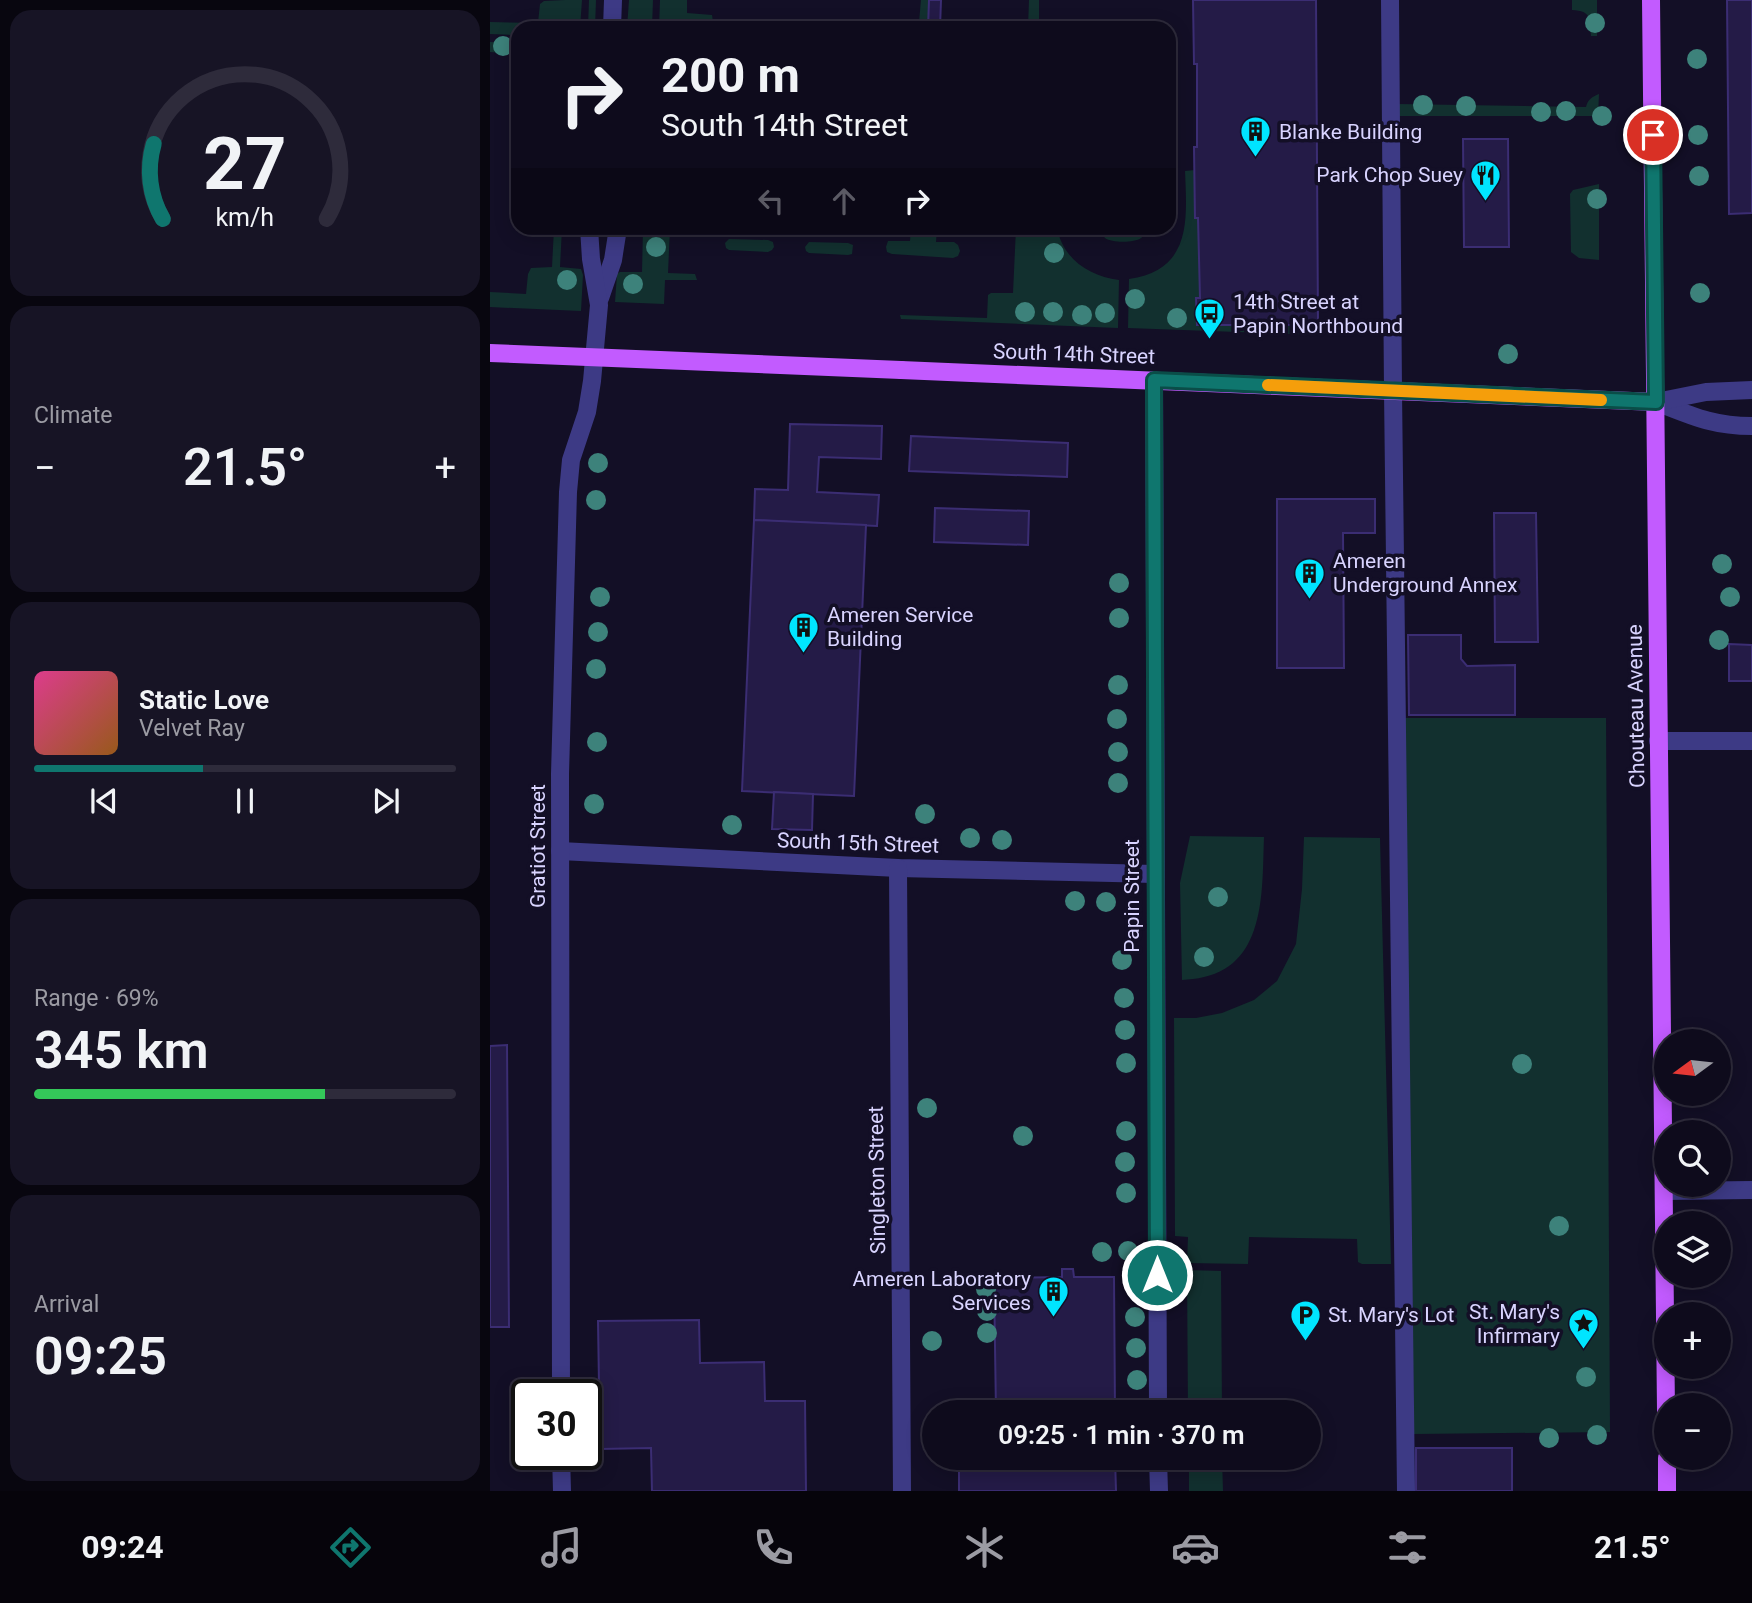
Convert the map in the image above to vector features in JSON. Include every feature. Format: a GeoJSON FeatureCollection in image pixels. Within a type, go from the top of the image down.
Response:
{"type":"FeatureCollection","features":[{"type":"Feature","properties":{"kind":"main road","name":"Chouteau Avenue"},"geometry":{"type":"LineString","coordinates":[[1651,0],[1663,1120]]}},
{"type":"Feature","properties":{"kind":"main road","name":"South 14th Street"},"geometry":{"type":"LineString","coordinates":[[490,353],[1656,402]]}},
{"type":"Feature","properties":{"kind":"main road","name":"Chouteau Avenue"},"geometry":{"type":"LineString","coordinates":[[1664,1197],[1666,1393]]}},
{"type":"Feature","properties":{"kind":"main road"},"geometry":{"type":"LineString","coordinates":[[1667,1470],[1667,1491]]}},
{"type":"Feature","properties":{"kind":"street"},"geometry":{"type":"LineString","coordinates":[[612,21],[613,0]]}},
{"type":"Feature","properties":{"kind":"street"},"geometry":{"type":"LineString","coordinates":[[1390,0],[1406,1491]]}},
{"type":"Feature","properties":{"kind":"street","name":"Gratiot Street"},"geometry":{"type":"LineString","coordinates":[[589,235],[599,302]]}},
{"type":"Feature","properties":{"kind":"street","name":"Gratiot Street"},"geometry":{"type":"LineString","coordinates":[[561,1379],[560,774],[568,492],[571,460],[587,412],[599,302],[613,260],[617,235]]}},
{"type":"Feature","properties":{"kind":"street","name":"Papin Street"},"geometry":{"type":"LineString","coordinates":[[1154,380],[1158,1400]]}},
{"type":"Feature","properties":{"kind":"street","name":"South 14th Street"},"geometry":{"type":"LineString","coordinates":[[1656,402],[1706,392],[1752,390]]}},
{"type":"Feature","properties":{"kind":"street","name":"South 14th Street"},"geometry":{"type":"LineString","coordinates":[[1656,402],[1705,421],[1732,426],[1752,426]]}},
{"type":"Feature","properties":{"kind":"street"},"geometry":{"type":"LineString","coordinates":[[1658,741],[1752,741]]}},
{"type":"Feature","properties":{"kind":"street","name":"South 15th Street"},"geometry":{"type":"LineString","coordinates":[[560,851],[898,869],[1155,874]]}},
{"type":"Feature","properties":{"kind":"street","name":"Singleton Street"},"geometry":{"type":"LineString","coordinates":[[898,869],[902,1491]]}},
{"type":"Feature","properties":{"kind":"street"},"geometry":{"type":"LineString","coordinates":[[1731,1190],[1752,1190]]}},
{"type":"Feature","properties":{"kind":"street"},"geometry":{"type":"LineString","coordinates":[[561,1470],[562,1491]]}},
{"type":"Feature","properties":{"kind":"street"},"geometry":{"type":"LineString","coordinates":[[1158,1470],[1158,1491]]}},
{"type":"Feature","properties":{"kind":"green space"},"geometry":{"type":"Polygon","coordinates":[[[582,0],[580,21],[538,21],[540,4],[544,1],[582,0]]]}},
{"type":"Feature","properties":{"kind":"green space"},"geometry":{"type":"Polygon","coordinates":[[[589,0],[596,0],[595,21],[588,21],[589,0]]]}},
{"type":"Feature","properties":{"kind":"green space"},"geometry":{"type":"Polygon","coordinates":[[[629,0],[653,0],[652,21],[628,21],[629,0]]]}},
{"type":"Feature","properties":{"kind":"green space"},"geometry":{"type":"Polygon","coordinates":[[[660,0],[687,0],[687,13],[712,15],[713,21],[659,21],[660,0]]]}},
{"type":"Feature","properties":{"kind":"green space"},"geometry":{"type":"Polygon","coordinates":[[[921,0],[929,0],[928,21],[919,21],[921,0]]]}},
{"type":"Feature","properties":{"kind":"green space"},"geometry":{"type":"Polygon","coordinates":[[[1029,0],[1039,0],[1039,21],[1028,21],[1029,0]]]}},
{"type":"Feature","properties":{"kind":"green space"},"geometry":{"type":"Polygon","coordinates":[[[1572,0],[1597,0],[1597,36],[1591,36],[1587,14],[1572,10],[1572,0]]]}},
{"type":"Feature","properties":{"kind":"green space"},"geometry":{"type":"Polygon","coordinates":[[[490,22],[511,22],[511,35],[490,34],[490,22]]]}},
{"type":"Feature","properties":{"kind":"green space"},"geometry":{"type":"Polygon","coordinates":[[[490,42],[511,43],[511,54],[490,52],[490,42]]]}},
{"type":"Feature","properties":{"kind":"green space"},"geometry":{"type":"Polygon","coordinates":[[[1599,94],[1598,116],[1397,116],[1397,104],[1586,107],[1591,99],[1599,94]]]}},
{"type":"Feature","properties":{"kind":"green space"},"geometry":{"type":"Polygon","coordinates":[[[1195,170],[1200,298],[1196,299],[1197,325],[1318,325],[1321,327],[1320,335],[1128,328],[1129,279],[1150,274],[1165,265],[1175,254],[1185,224],[1185,171],[1195,170]]]}},
{"type":"Feature","properties":{"kind":"green space"},"geometry":{"type":"Polygon","coordinates":[[[1599,184],[1599,260],[1579,258],[1571,252],[1570,194],[1573,190],[1599,184]]]}},
{"type":"Feature","properties":{"kind":"green space"},"geometry":{"type":"Polygon","coordinates":[[[554,235],[562,235],[560,267],[581,269],[583,275],[581,311],[490,307],[490,292],[526,294],[531,268],[552,267],[554,235]]]}},
{"type":"Feature","properties":{"kind":"green space"},"geometry":{"type":"Polygon","coordinates":[[[643,235],[670,235],[668,273],[695,274],[697,280],[665,280],[664,304],[615,302],[617,274],[642,272],[643,235]]]}},
{"type":"Feature","properties":{"kind":"green space"},"geometry":{"type":"Polygon","coordinates":[[[910,235],[936,235],[936,242],[954,242],[960,251],[958,256],[953,258],[887,252],[888,241],[910,241],[910,235]]]}},
{"type":"Feature","properties":{"kind":"green space"},"geometry":{"type":"Polygon","coordinates":[[[1016,235],[1059,235],[1065,249],[1079,264],[1098,275],[1119,280],[1118,328],[901,319],[900,315],[987,318],[988,295],[1013,293],[1016,235]]]}},
{"type":"Feature","properties":{"kind":"green space"},"geometry":{"type":"Polygon","coordinates":[[[1102,235],[1144,235],[1133,241],[1123,242],[1102,235]]]}},
{"type":"Feature","properties":{"kind":"green space"},"geometry":{"type":"Polygon","coordinates":[[[729,239],[768,240],[773,242],[774,247],[768,252],[729,250],[725,243],[729,239]]]}},
{"type":"Feature","properties":{"kind":"green space"},"geometry":{"type":"Polygon","coordinates":[[[809,242],[848,243],[853,245],[852,254],[809,253],[805,247],[809,242]]]}},
{"type":"Feature","properties":{"kind":"green space"},"geometry":{"type":"Polygon","coordinates":[[[1404,718],[1606,718],[1610,1432],[1414,1434],[1404,718]]]}},
{"type":"Feature","properties":{"kind":"green space"},"geometry":{"type":"Polygon","coordinates":[[[1190,836],[1264,837],[1263,878],[1257,920],[1250,940],[1240,956],[1225,969],[1204,977],[1182,980],[1180,883],[1190,836]]]}},
{"type":"Feature","properties":{"kind":"green space"},"geometry":{"type":"Polygon","coordinates":[[[1304,837],[1380,838],[1391,1264],[1358,1262],[1357,1239],[1249,1237],[1248,1264],[1187,1263],[1188,1237],[1175,1236],[1174,1018],[1196,1018],[1222,1013],[1254,1000],[1277,981],[1296,944],[1304,837]]]}},
{"type":"Feature","properties":{"kind":"green space"},"geometry":{"type":"Polygon","coordinates":[[[1187,1270],[1221,1271],[1222,1400],[1188,1400],[1187,1270]]]}},
{"type":"Feature","properties":{"kind":"green space"},"geometry":{"type":"Polygon","coordinates":[[[1189,1470],[1222,1470],[1223,1491],[1189,1491],[1189,1470]]]}},
{"type":"Feature","properties":{"kind":"building"},"geometry":{"type":"Polygon","coordinates":[[[929,0],[941,0],[940,21],[928,21],[929,0]]]}},
{"type":"Feature","properties":{"kind":"building","name":"Blanke Building"},"geometry":{"type":"Polygon","coordinates":[[[1193,0],[1316,0],[1318,325],[1197,325],[1196,298],[1200,298],[1198,218],[1195,218],[1197,64],[1194,64],[1193,0]]]}},
{"type":"Feature","properties":{"kind":"building"},"geometry":{"type":"Polygon","coordinates":[[[1727,0],[1752,0],[1752,213],[1729,214],[1727,0]]]}},
{"type":"Feature","properties":{"kind":"building","name":"Park Chop Suey"},"geometry":{"type":"Polygon","coordinates":[[[1463,139],[1508,139],[1509,247],[1464,247],[1463,139]]]}},
{"type":"Feature","properties":{"kind":"building"},"geometry":{"type":"Polygon","coordinates":[[[790,424],[882,426],[881,459],[819,457],[817,492],[879,495],[877,526],[754,520],[755,489],[788,490],[790,424]]]}},
{"type":"Feature","properties":{"kind":"building"},"geometry":{"type":"Polygon","coordinates":[[[911,436],[1068,443],[1067,477],[909,471],[911,436]]]}},
{"type":"Feature","properties":{"kind":"building","name":"Ameren Underground Annex"},"geometry":{"type":"Polygon","coordinates":[[[1277,499],[1375,499],[1375,533],[1343,533],[1344,668],[1277,668],[1277,499]]]}},
{"type":"Feature","properties":{"kind":"building"},"geometry":{"type":"Polygon","coordinates":[[[935,508],[1029,511],[1028,545],[934,542],[935,508]]]}},
{"type":"Feature","properties":{"kind":"building"},"geometry":{"type":"Polygon","coordinates":[[[1494,513],[1536,513],[1538,642],[1495,642],[1494,513]]]}},
{"type":"Feature","properties":{"kind":"building","name":"Ameren Service Building"},"geometry":{"type":"Polygon","coordinates":[[[754,520],[866,525],[854,796],[742,791],[754,520]]]}},
{"type":"Feature","properties":{"kind":"building"},"geometry":{"type":"Polygon","coordinates":[[[1408,635],[1461,635],[1461,659],[1467,666],[1515,665],[1515,715],[1409,715],[1408,635]]]}},
{"type":"Feature","properties":{"kind":"building"},"geometry":{"type":"Polygon","coordinates":[[[1729,644],[1752,645],[1752,681],[1729,681],[1729,644]]]}},
{"type":"Feature","properties":{"kind":"building"},"geometry":{"type":"Polygon","coordinates":[[[774,792],[813,794],[812,830],[772,829],[774,792]]]}},
{"type":"Feature","properties":{"kind":"building"},"geometry":{"type":"Polygon","coordinates":[[[507,1045],[509,1327],[490,1327],[490,1046],[507,1045]]]}},
{"type":"Feature","properties":{"kind":"building","name":"Ameren Laboratory Services"},"geometry":{"type":"Polygon","coordinates":[[[1062,1269],[1073,1269],[1074,1277],[1114,1277],[1115,1400],[996,1400],[994,1278],[1062,1277],[1062,1269]]]}},
{"type":"Feature","properties":{"kind":"building"},"geometry":{"type":"Polygon","coordinates":[[[699,1320],[700,1363],[764,1362],[765,1401],[805,1401],[806,1491],[652,1491],[651,1448],[602,1449],[602,1379],[599,1379],[598,1321],[699,1320]]]}},
{"type":"Feature","properties":{"kind":"building"},"geometry":{"type":"Polygon","coordinates":[[[1416,1448],[1512,1448],[1512,1491],[1416,1491],[1416,1448]]]}},
{"type":"Feature","properties":{"kind":"building"},"geometry":{"type":"Polygon","coordinates":[[[959,1470],[1115,1470],[1116,1491],[959,1491],[959,1470]]]}},
{"type":"Feature","properties":{"kind":"slow traffic"},"geometry":{"type":"LineString","coordinates":[[1268,385],[1601,400]]}},
{"type":"Feature","properties":{"kind":"place","name":"Blanke Building"},"geometry":{"type":"Point","coordinates":[1256,159]}},
{"type":"Feature","properties":{"kind":"place","name":"Park Chop Suey"},"geometry":{"type":"Point","coordinates":[1486,202]}},
{"type":"Feature","properties":{"kind":"place","name":"14th Street at Papin Northbound"},"geometry":{"type":"Point","coordinates":[1210,341]}},
{"type":"Feature","properties":{"kind":"place","name":"Ameren Underground Annex"},"geometry":{"type":"Point","coordinates":[1310,600]}},
{"type":"Feature","properties":{"kind":"place","name":"Ameren Service Building"},"geometry":{"type":"Point","coordinates":[804,654]}},
{"type":"Feature","properties":{"kind":"place","name":"Ameren Laboratory Services"},"geometry":{"type":"Point","coordinates":[1054,1318]}},
{"type":"Feature","properties":{"kind":"place","name":"St. Mary's Lot"},"geometry":{"type":"Point","coordinates":[1305,1342]}},
{"type":"Feature","properties":{"kind":"place","name":"St. Mary's Infirmary"},"geometry":{"type":"Point","coordinates":[1583,1351]}},
{"type":"Feature","properties":{"kind":"route"},"geometry":{"type":"LineString","coordinates":[[1157,1275],[1154,380],[1656,402],[1653,135]]}}]}
